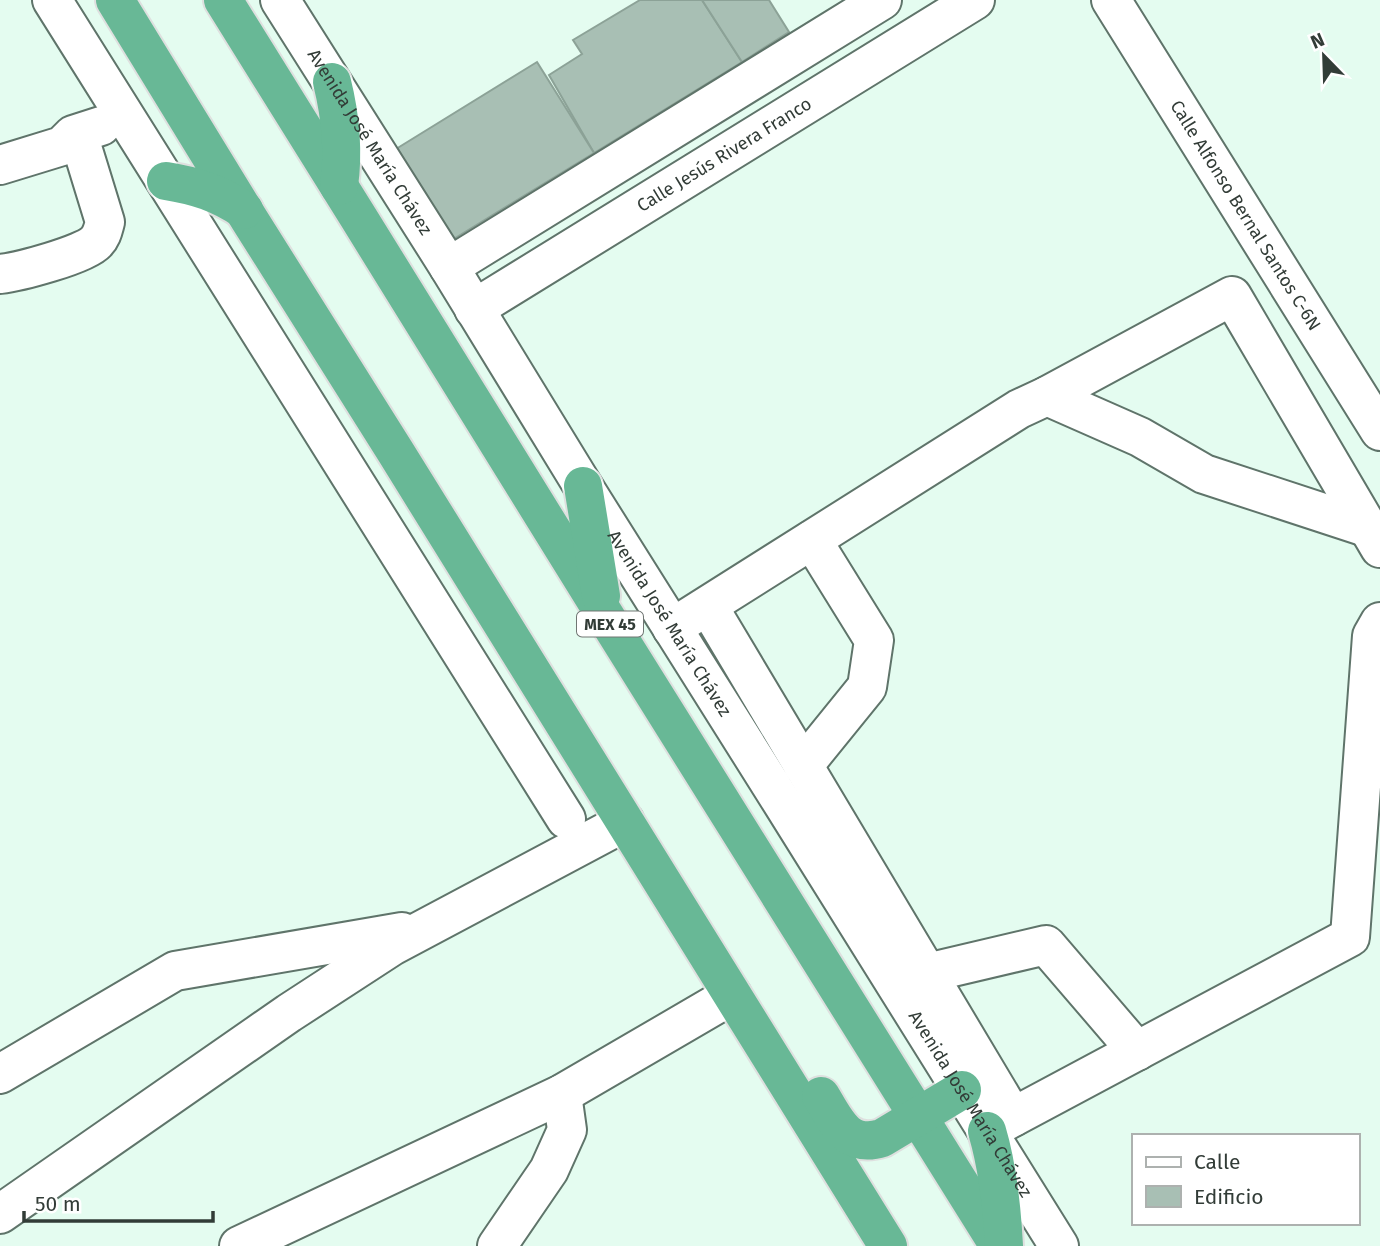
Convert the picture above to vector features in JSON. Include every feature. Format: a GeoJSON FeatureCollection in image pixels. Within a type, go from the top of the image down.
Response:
{"type":"FeatureCollection","features":[{"type":"Feature","properties":{"kind":"highway"},"geometry":{"type":"LineString","coordinates":[[115,0],[888,1246]]}},
{"type":"Feature","properties":{"kind":"highway","name":"MEX 45"},"geometry":{"type":"LineString","coordinates":[[223,0],[604,615],[1001,1246]]}},
{"type":"Feature","properties":{"kind":"highway"},"geometry":{"type":"LineString","coordinates":[[332,82],[342,134],[339,186]]}},
{"type":"Feature","properties":{"kind":"highway"},"geometry":{"type":"LineString","coordinates":[[166,181],[208,190],[244,210]]}},
{"type":"Feature","properties":{"kind":"highway"},"geometry":{"type":"LineString","coordinates":[[583,486],[604,615]]}},
{"type":"Feature","properties":{"kind":"highway"},"geometry":{"type":"LineString","coordinates":[[684,916],[717,944],[750,982],[839,1126],[846,1133],[864,1141],[883,1138],[962,1090]]}},
{"type":"Feature","properties":{"kind":"highway"},"geometry":{"type":"LineString","coordinates":[[1000,1124],[993,1153],[1002,1220],[1001,1246]]}},
{"type":"Feature","properties":{"kind":"street"},"geometry":{"type":"LineString","coordinates":[[52,0],[566,819]]}},
{"type":"Feature","properties":{"kind":"street","name":"Avenida José María Chávez"},"geometry":{"type":"LineString","coordinates":[[280,0],[962,1090],[1000,1124],[1059,1246]]}},
{"type":"Feature","properties":{"kind":"street"},"geometry":{"type":"LineString","coordinates":[[449,267],[882,0]]}},
{"type":"Feature","properties":{"kind":"street","name":"Calle Jesús Rivera Franco"},"geometry":{"type":"LineString","coordinates":[[474,309],[975,0]]}},
{"type":"Feature","properties":{"kind":"street","name":"Calle Alfonso Bernal Santos C-6N"},"geometry":{"type":"LineString","coordinates":[[1111,0],[1380,431]]}},
{"type":"Feature","properties":{"kind":"street"},"geometry":{"type":"LineString","coordinates":[[0,274],[76,255],[95,244],[105,222],[72,146],[73,135],[130,124]]}},
{"type":"Feature","properties":{"kind":"street"},"geometry":{"type":"LineString","coordinates":[[0,165],[72,146]]}},
{"type":"Feature","properties":{"kind":"street"},"geometry":{"type":"LineString","coordinates":[[673,628],[1019,409],[1232,296],[1374,538]]}},
{"type":"Feature","properties":{"kind":"street"},"geometry":{"type":"LineString","coordinates":[[1047,396],[1140,437],[1204,474],[1374,538]]}},
{"type":"Feature","properties":{"kind":"street"},"geometry":{"type":"LineString","coordinates":[[803,766],[867,687],[874,640],[812,540]]}},
{"type":"Feature","properties":{"kind":"street"},"geometry":{"type":"LineString","coordinates":[[708,606],[927,973],[1000,1124],[1350,937],[1367,878],[1374,696],[1372,636],[1380,622]]}},
{"type":"Feature","properties":{"kind":"street"},"geometry":{"type":"LineString","coordinates":[[0,1214],[289,1013],[392,946],[625,822]]}},
{"type":"Feature","properties":{"kind":"street"},"geometry":{"type":"LineString","coordinates":[[0,1074],[175,971],[428,927]]}},
{"type":"Feature","properties":{"kind":"street"},"geometry":{"type":"LineString","coordinates":[[927,973],[1046,945],[1137,1051]]}},
{"type":"Feature","properties":{"kind":"street"},"geometry":{"type":"LineString","coordinates":[[239,1246],[562,1094],[732,995]]}},
{"type":"Feature","properties":{"kind":"street"},"geometry":{"type":"LineString","coordinates":[[497,1246],[549,1170],[567,1130],[562,1094]]}},
{"type":"Feature","properties":{"kind":"building"},"geometry":{"type":"Polygon","coordinates":[[[640,0],[702,0],[742,62],[594,153],[549,75],[582,54],[573,40],[640,0]]]}},
{"type":"Feature","properties":{"kind":"building"},"geometry":{"type":"Polygon","coordinates":[[[702,0],[769,0],[789,32],[742,62],[702,0]]]}},
{"type":"Feature","properties":{"kind":"building"},"geometry":{"type":"Polygon","coordinates":[[[537,62],[594,153],[452,240],[396,149],[537,62]]]}}]}
